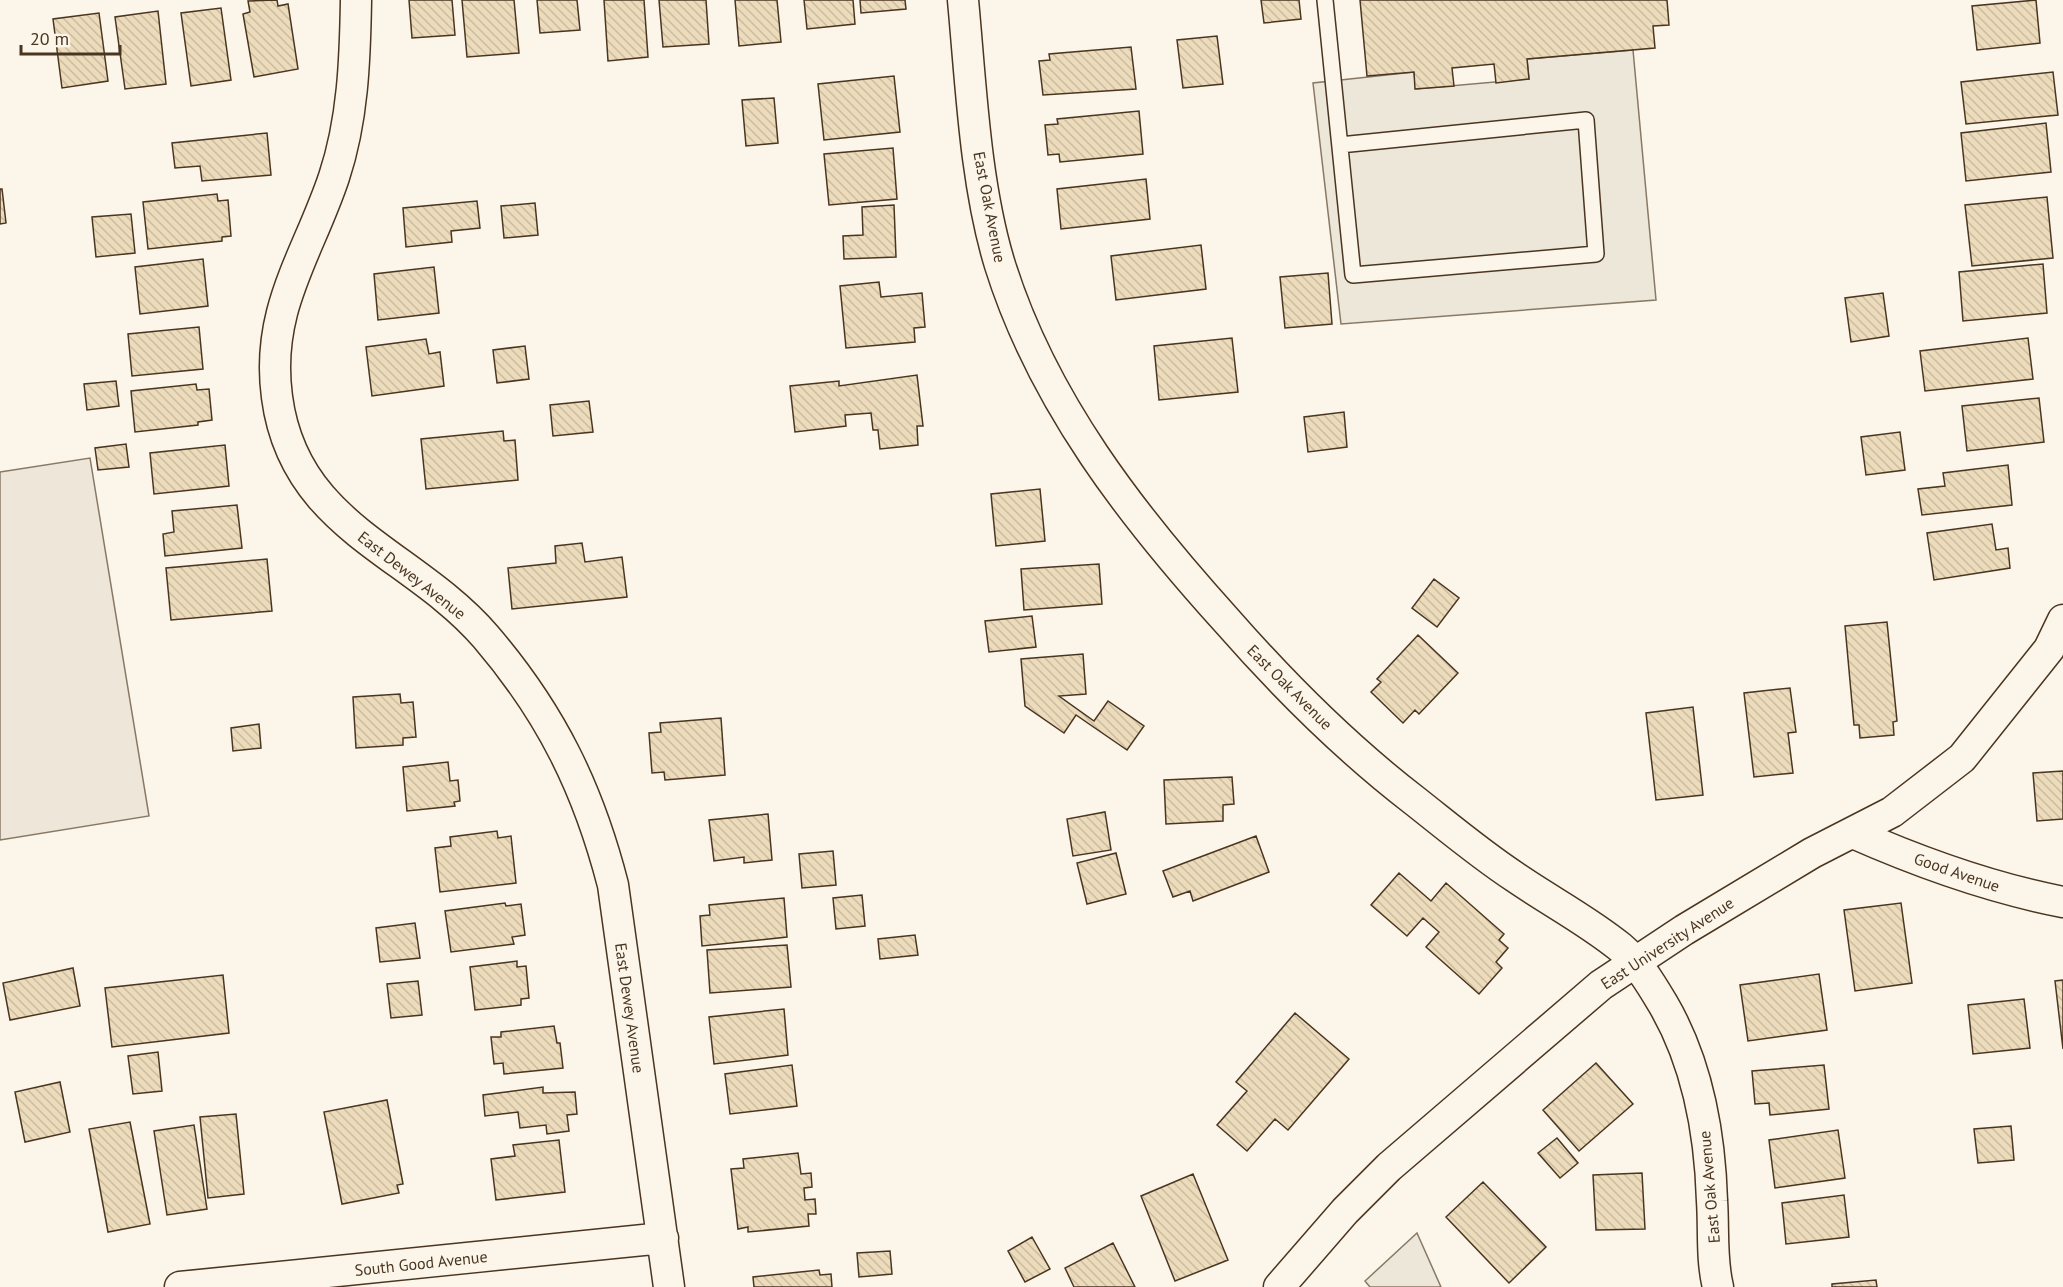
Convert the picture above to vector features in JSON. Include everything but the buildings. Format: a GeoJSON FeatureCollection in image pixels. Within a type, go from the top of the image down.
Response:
{"type":"FeatureCollection","features":[{"type":"Feature","properties":{"kind":"street","name":"East Dewey Avenue"},"geometry":{"type":"LineString","coordinates":[[356,0],[355,58],[346,133],[324,206],[292,276],[278,320],[274,367],[280,413],[302,471],[330,509],[365,540],[441,595],[487,638],[517,674],[543,712],[580,781],[613,885],[669,1287]]}},
{"type":"Feature","properties":{"kind":"street","name":"East Oak Avenue"},"geometry":{"type":"LineString","coordinates":[[963,0],[977,144],[986,206],[1001,266],[1041,368],[1067,414],[1115,487],[1200,593],[1252,650],[1349,746],[1479,852],[1608,938],[1634,961],[1665,1007],[1694,1079],[1708,1139],[1718,1287]]}},
{"type":"Feature","properties":{"kind":"street","name":"East University Avenue"},"geometry":{"type":"LineString","coordinates":[[1279,1287],[1338,1219],[1389,1167],[1561,1017],[1634,961],[1812,853],[1892,812],[1962,758],[2049,650],[2063,620]]}},
{"type":"Feature","properties":{"kind":"street","name":"Good Avenue"},"geometry":{"type":"LineString","coordinates":[[1853,833],[1941,868],[2000,887],[2063,902]]}},
{"type":"Feature","properties":{"kind":"street","name":"South Good Avenue"},"geometry":{"type":"LineString","coordinates":[[180,1287],[663,1238]]}},
{"type":"Feature","properties":{"kind":"lane"},"geometry":{"type":"LineString","coordinates":[[1325,0],[1353,275],[1596,254],[1586,120],[1340,145]]}},
{"type":"Feature","properties":{"kind":"shaded area"},"geometry":{"type":"Polygon","coordinates":[[[1633,50],[1656,300],[1341,324],[1313,83],[1414,72],[1416,89],[1529,79],[1527,59],[1633,50]]]}},
{"type":"Feature","properties":{"kind":"shaded area"},"geometry":{"type":"Polygon","coordinates":[[[90,458],[149,816],[0,840],[0,472],[90,458]]]}},
{"type":"Feature","properties":{"kind":"shaded area"},"geometry":{"type":"Polygon","coordinates":[[[1417,1233],[1441,1287],[1370,1287],[1365,1281],[1417,1233]]]}}]}
